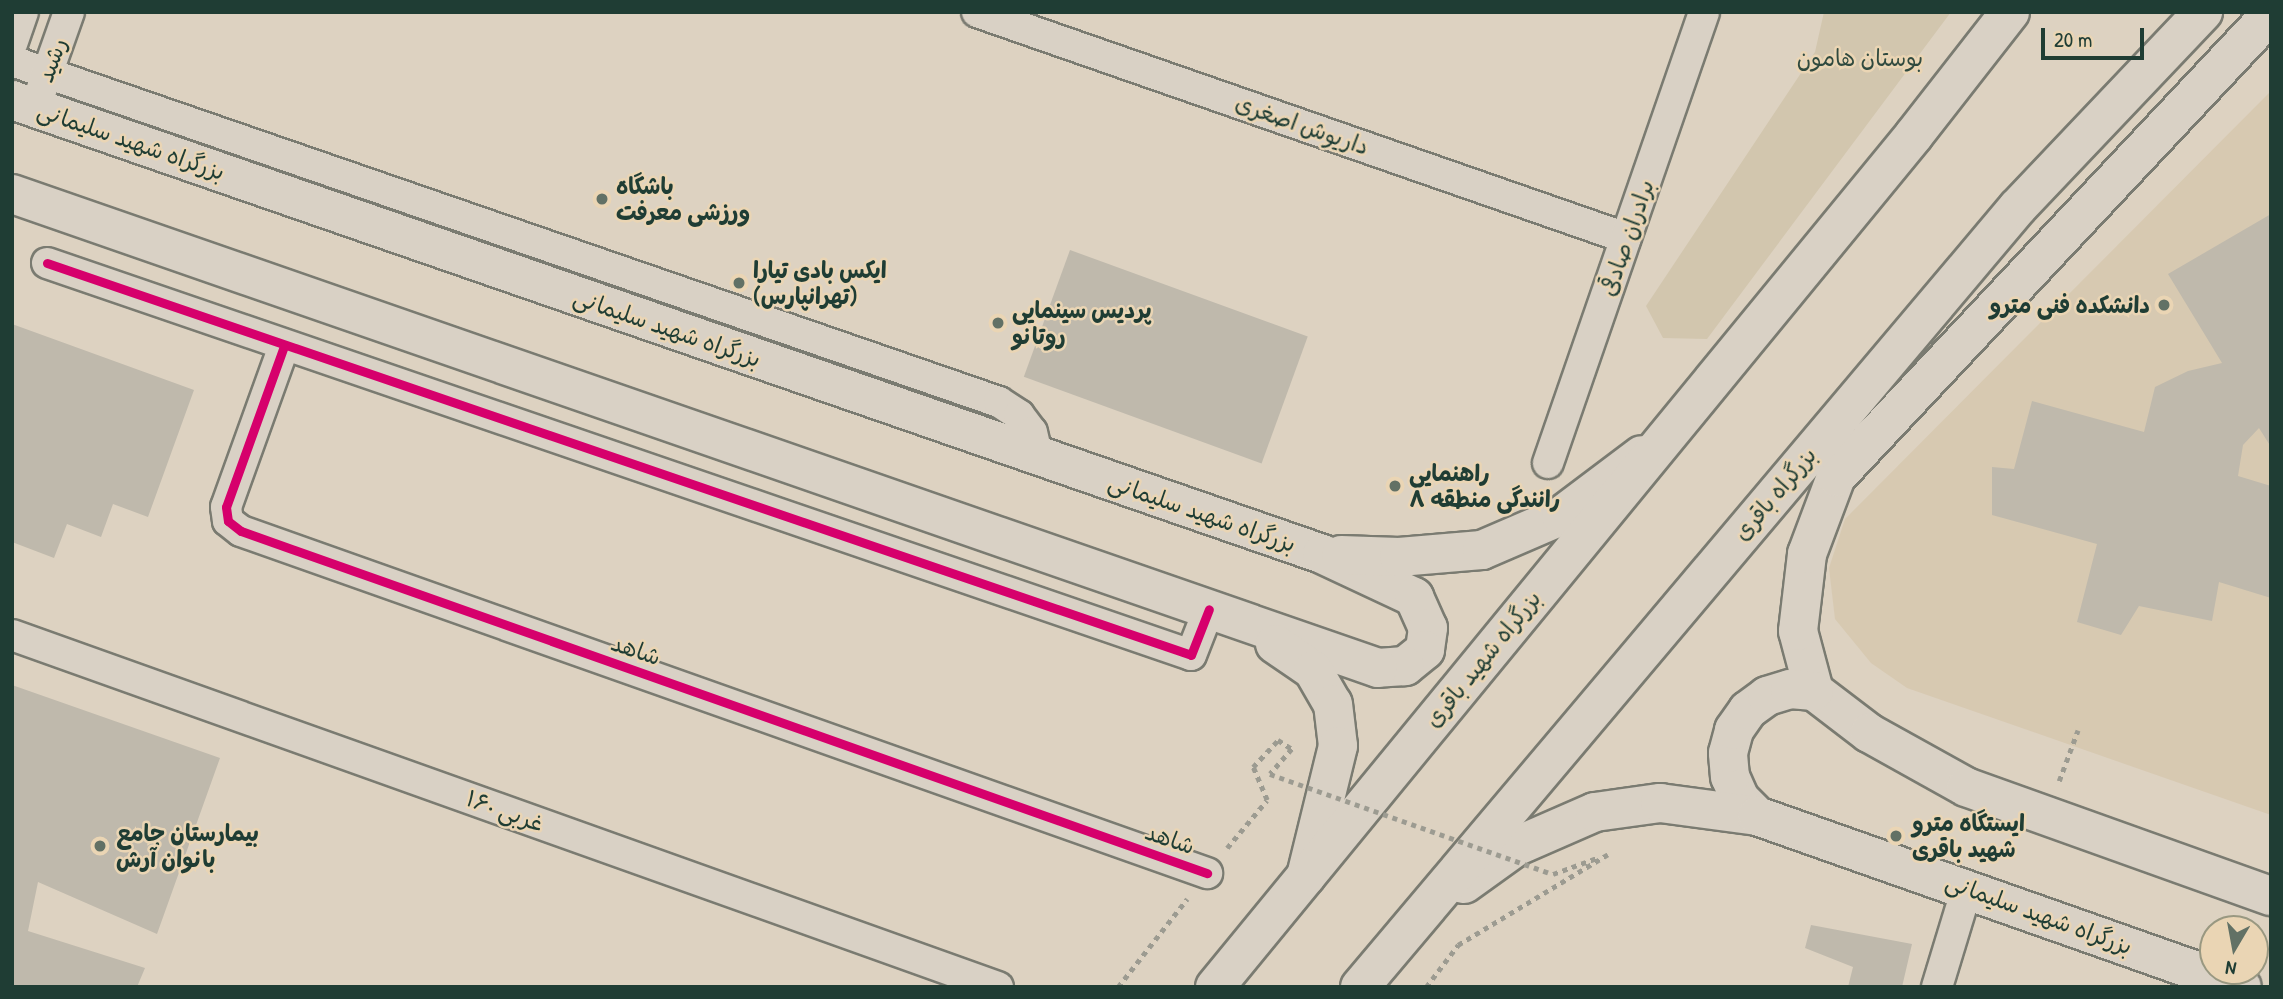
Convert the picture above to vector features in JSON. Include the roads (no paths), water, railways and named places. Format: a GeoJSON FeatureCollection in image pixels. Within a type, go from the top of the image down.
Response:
{"type":"FeatureCollection","features":[{"type":"Feature","properties":{"kind":"main road"},"geometry":{"type":"LineString","coordinates":[[1322,554],[1399,557],[1482,550],[1561,516],[1660,442],[2010,12]]}},
{"type":"Feature","properties":{"kind":"main road","name":"بزرگراه باقری"},"geometry":{"type":"LineString","coordinates":[[1360,987],[2018,207],[2203,12]]}},
{"type":"Feature","properties":{"kind":"main road"},"geometry":{"type":"LineString","coordinates":[[1814,691],[1798,631],[1807,554],[1836,477],[2271,14]]}},
{"type":"Feature","properties":{"kind":"main road","name":"بزرگراه شهید سلیمانی"},"geometry":{"type":"LineString","coordinates":[[31,94],[1038,457],[1322,554]]}},
{"type":"Feature","properties":{"kind":"main road"},"geometry":{"type":"LineString","coordinates":[[12,194],[1378,668],[1405,666],[1425,650],[1428,628],[1414,597],[1322,554]]}},
{"type":"Feature","properties":{"kind":"main road","name":"بزرگراه شهید باقری"},"geometry":{"type":"LineString","coordinates":[[1306,876],[1660,442]]}},
{"type":"Feature","properties":{"kind":"main road"},"geometry":{"type":"LineString","coordinates":[[1215,987],[1306,876],[1338,746],[1333,704],[1312,670],[1226,614]]}},
{"type":"Feature","properties":{"kind":"main road"},"geometry":{"type":"LineString","coordinates":[[1757,816],[1740,799],[1730,777],[1728,753],[1734,730],[1748,710],[1767,696],[1790,689],[1814,691],[1869,733],[1954,780],[2045,819],[2271,896]]}},
{"type":"Feature","properties":{"kind":"main road","name":"بزرگراه شهید سلیمانی"},"geometry":{"type":"LineString","coordinates":[[1414,920],[1517,846],[1595,812],[1660,803],[1757,816],[2242,987]]}},
{"type":"Feature","properties":{"kind":"street","name":"رشید"},"geometry":{"type":"LineString","coordinates":[[12,44],[23,12]]}},
{"type":"Feature","properties":{"kind":"street","name":"رشید"},"geometry":{"type":"LineString","coordinates":[[31,94],[69,12]]}},
{"type":"Feature","properties":{"kind":"street","name":"داریوش اصغری"},"geometry":{"type":"LineString","coordinates":[[977,12],[1626,238]]}},
{"type":"Feature","properties":{"kind":"street","name":"برادران صادقی"},"geometry":{"type":"LineString","coordinates":[[1548,463],[1704,12]]}},
{"type":"Feature","properties":{"kind":"street"},"geometry":{"type":"LineString","coordinates":[[12,61],[31,94]]}},
{"type":"Feature","properties":{"kind":"street"},"geometry":{"type":"LineString","coordinates":[[47,263],[1191,655],[1226,614]]}},
{"type":"Feature","properties":{"kind":"street","name":"شاهد"},"geometry":{"type":"LineString","coordinates":[[284,346],[226,507],[228,521],[242,531],[1207,873]]}},
{"type":"Feature","properties":{"kind":"street","name":"۱۶۰ غربی"},"geometry":{"type":"LineString","coordinates":[[12,635],[998,987]]}},
{"type":"Feature","properties":{"kind":"street"},"geometry":{"type":"LineString","coordinates":[[1937,987],[1967,888]]}},
{"type":"Feature","properties":{"kind":"place","name":"باشگاه ورزشی معرفت"},"geometry":{"type":"Point","coordinates":[602,199]}},
{"type":"Feature","properties":{"kind":"place","name":"ایکس بادی تیارا (تهرانپارس)"},"geometry":{"type":"Point","coordinates":[739,283]}},
{"type":"Feature","properties":{"kind":"place","name":"دانشکده فنی مترو"},"geometry":{"type":"Point","coordinates":[2164,305]}},
{"type":"Feature","properties":{"kind":"place","name":"پردیس سینمایی روتانو"},"geometry":{"type":"Point","coordinates":[998,323]}},
{"type":"Feature","properties":{"kind":"place","name":"راهنمایی رانندگی منطقه ۸"},"geometry":{"type":"Point","coordinates":[1395,486]}},
{"type":"Feature","properties":{"kind":"place","name":"ایستگاه مترو شهید باقری"},"geometry":{"type":"Point","coordinates":[1896,836]}},
{"type":"Feature","properties":{"kind":"place","name":"بیمارستان جامع بانوان آرش"},"geometry":{"type":"Point","coordinates":[100,846]}},
{"type":"Feature","properties":{"kind":"park label","name":"بوستان هامون"},"geometry":{"type":"Point","coordinates":[1860,58]}}]}
